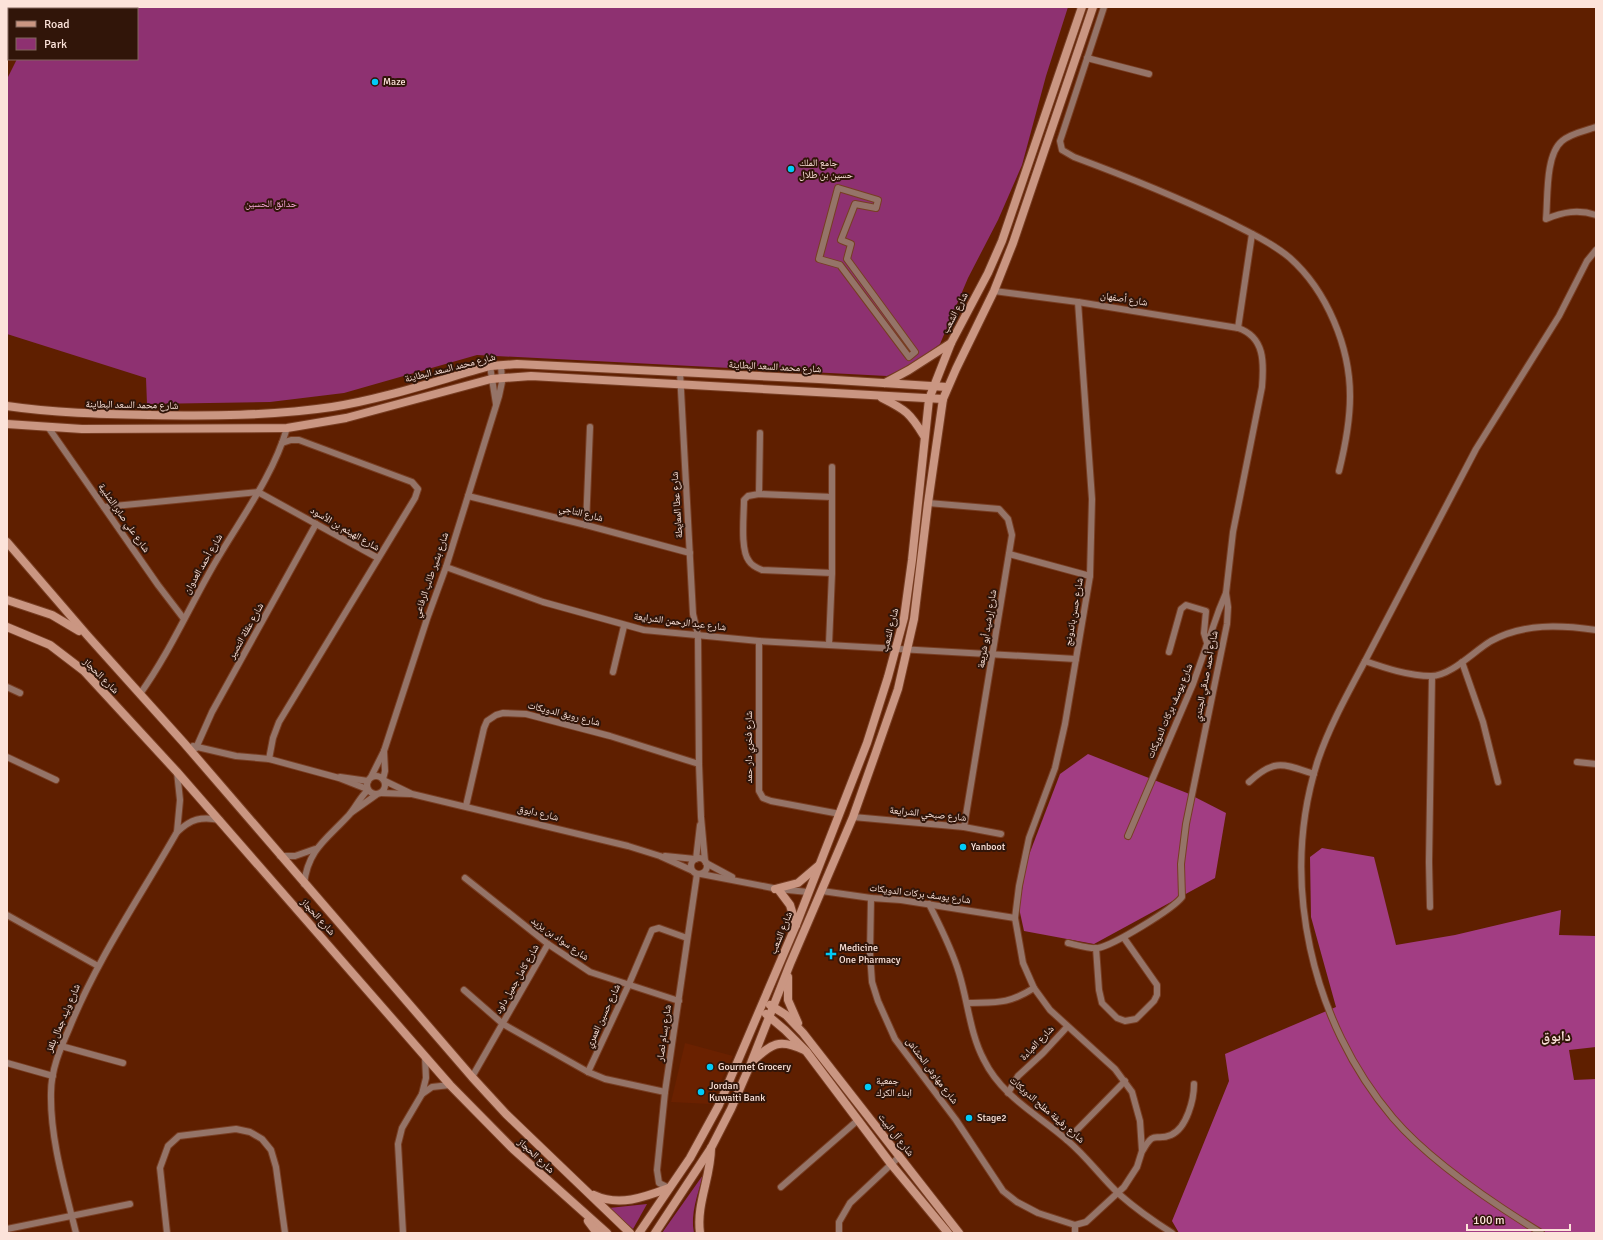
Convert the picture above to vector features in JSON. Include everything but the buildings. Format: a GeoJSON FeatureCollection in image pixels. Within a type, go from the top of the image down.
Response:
{"type":"FeatureCollection","features":[{"type":"Feature","properties":{"kind":"main road","name":"شارع الشعب"},"geometry":{"type":"LineString","coordinates":[[639,1233],[690,1158],[709,1126],[796,924],[875,721],[902,631],[909,581],[924,436],[929,399],[933,385],[950,342],[988,273],[1002,241],[1082,7]]}},
{"type":"Feature","properties":{"kind":"main road","name":"شارع الشعب"},"geometry":{"type":"LineString","coordinates":[[655,1233],[711,1148],[751,1063],[790,964],[852,817],[896,695],[908,649],[917,604],[928,503],[943,399],[947,387],[994,291],[1013,243],[1092,7]]}},
{"type":"Feature","properties":{"kind":"main road"},"geometry":{"type":"LineString","coordinates":[[884,383],[909,370],[950,342]]}},
{"type":"Feature","properties":{"kind":"main road","name":"شارع محمد السعد البطاينة"},"geometry":{"type":"LineString","coordinates":[[7,406],[82,414],[197,416],[259,415],[334,407],[366,400],[490,366],[517,364],[933,385],[947,387]]}},
{"type":"Feature","properties":{"kind":"main road","name":"شارع محمد السعد البطاينة"},"geometry":{"type":"LineString","coordinates":[[7,424],[82,429],[287,428],[346,418],[491,379],[531,376],[680,386],[943,399]]}},
{"type":"Feature","properties":{"kind":"main road"},"geometry":{"type":"LineString","coordinates":[[880,396],[904,408],[910,414],[924,436]]}},
{"type":"Feature","properties":{"kind":"main road"},"geometry":{"type":"LineString","coordinates":[[82,414],[82,429]]}},
{"type":"Feature","properties":{"kind":"main road","name":"شارع الحجاز"},"geometry":{"type":"LineString","coordinates":[[7,542],[87,636],[184,743],[472,1077],[506,1114],[630,1233]]}},
{"type":"Feature","properties":{"kind":"main road","name":"شارع الحجاز"},"geometry":{"type":"LineString","coordinates":[[7,600],[52,615],[87,636]]}},
{"type":"Feature","properties":{"kind":"main road","name":"شارع الحجاز"},"geometry":{"type":"LineString","coordinates":[[7,627],[50,645],[84,671],[220,820],[450,1084],[513,1149],[607,1233]]}},
{"type":"Feature","properties":{"kind":"main road"},"geometry":{"type":"LineString","coordinates":[[796,924],[790,905],[777,889],[802,880],[820,864]]}},
{"type":"Feature","properties":{"kind":"main road"},"geometry":{"type":"LineString","coordinates":[[790,964],[787,984],[788,1000],[803,1033]]}},
{"type":"Feature","properties":{"kind":"main road","name":"شارع آل البيت"},"geometry":{"type":"LineString","coordinates":[[764,1001],[786,1015],[803,1033],[959,1233]]}},
{"type":"Feature","properties":{"kind":"main road","name":"شارع آل البيت"},"geometry":{"type":"LineString","coordinates":[[760,1010],[796,1040],[806,1051],[891,1164],[948,1233]]}},
{"type":"Feature","properties":{"kind":"main road"},"geometry":{"type":"LineString","coordinates":[[751,1063],[766,1049],[778,1043],[791,1044],[806,1051]]}},
{"type":"Feature","properties":{"kind":"main road"},"geometry":{"type":"LineString","coordinates":[[700,1233],[700,1210],[711,1160],[711,1148]]}},
{"type":"Feature","properties":{"kind":"main road"},"geometry":{"type":"LineString","coordinates":[[589,1192],[610,1200],[622,1201],[645,1196],[669,1188]]}},
{"type":"Feature","properties":{"kind":"main road"},"geometry":{"type":"LineString","coordinates":[[578,1208],[597,1233]]}},
{"type":"Feature","properties":{"kind":"street"},"geometry":{"type":"LineString","coordinates":[[1104,7],[1060,141],[1062,150],[1074,157],[1180,198],[1252,234],[1289,258],[1306,275],[1324,302],[1339,339],[1348,372],[1350,396],[1346,442],[1339,471]]}},
{"type":"Feature","properties":{"kind":"street"},"geometry":{"type":"LineString","coordinates":[[1087,58],[1149,74]]}},
{"type":"Feature","properties":{"kind":"street"},"geometry":{"type":"LineString","coordinates":[[1595,213],[1578,211],[1569,212],[1546,219],[1551,161],[1555,149],[1565,138],[1596,127]]}},
{"type":"Feature","properties":{"kind":"street"},"geometry":{"type":"LineString","coordinates":[[838,188],[878,200],[876,208],[855,204],[841,240],[851,244],[847,259],[915,352],[909,357],[840,264],[819,259],[838,188]]}},
{"type":"Feature","properties":{"kind":"street"},"geometry":{"type":"LineString","coordinates":[[1238,328],[1252,234]]}},
{"type":"Feature","properties":{"kind":"street"},"geometry":{"type":"LineString","coordinates":[[1541,1233],[1486,1196],[1414,1140],[1381,1103],[1364,1080],[1334,1024],[1316,970],[1306,926],[1301,864],[1301,840],[1314,774],[1325,742],[1365,661],[1472,455],[1559,316],[1587,261],[1596,250]]}},
{"type":"Feature","properties":{"kind":"street","name":"شارع أصفهان"},"geometry":{"type":"LineString","coordinates":[[994,291],[1078,302],[1238,328],[1250,334]]}},
{"type":"Feature","properties":{"kind":"street","name":"شارع حسن باندونج"},"geometry":{"type":"LineString","coordinates":[[1015,918],[1019,886],[1029,838],[1058,757],[1090,576],[1092,499],[1078,302]]}},
{"type":"Feature","properties":{"kind":"street","name":"شارع أحمد صدقي الجندي"},"geometry":{"type":"LineString","coordinates":[[1068,944],[1096,948],[1109,945],[1124,938],[1182,897],[1181,875],[1183,843],[1194,780],[1227,624],[1228,606],[1226,593],[1233,532],[1262,381],[1263,363],[1261,350],[1257,342],[1250,334]]}},
{"type":"Feature","properties":{"kind":"street","name":"شارع بشير طالب الرفاعي"},"geometry":{"type":"LineString","coordinates":[[369,779],[384,751],[427,619],[446,567],[501,390],[501,365]]}},
{"type":"Feature","properties":{"kind":"street","name":"شارع بشير طالب الرفاعي"},"geometry":{"type":"LineString","coordinates":[[490,366],[496,404]]}},
{"type":"Feature","properties":{"kind":"street","name":"شارع عطا المعايطة"},"geometry":{"type":"LineString","coordinates":[[680,372],[693,614],[698,635]]}},
{"type":"Feature","properties":{"kind":"street","name":"شارع علي صابر الشلبية"},"geometry":{"type":"LineString","coordinates":[[48,427],[158,585],[184,619]]}},
{"type":"Feature","properties":{"kind":"street"},"geometry":{"type":"LineString","coordinates":[[586,525],[590,427]]}},
{"type":"Feature","properties":{"kind":"street","name":"شارع أحمد العدوان"},"geometry":{"type":"LineString","coordinates":[[140,694],[154,675],[223,549],[258,492],[282,443],[287,428]]}},
{"type":"Feature","properties":{"kind":"street"},"geometry":{"type":"LineString","coordinates":[[759,494],[760,433]]}},
{"type":"Feature","properties":{"kind":"street"},"geometry":{"type":"LineString","coordinates":[[282,443],[291,440],[299,440],[416,485],[418,488],[415,498],[378,558]]}},
{"type":"Feature","properties":{"kind":"street"},"geometry":{"type":"LineString","coordinates":[[829,644],[832,573],[832,467]]}},
{"type":"Feature","properties":{"kind":"street"},"geometry":{"type":"LineString","coordinates":[[104,507],[258,492]]}},
{"type":"Feature","properties":{"kind":"street","name":"شارع الهيثم بن الأسود"},"geometry":{"type":"LineString","coordinates":[[258,492],[378,558],[279,722],[273,738],[269,759]]}},
{"type":"Feature","properties":{"kind":"street"},"geometry":{"type":"LineString","coordinates":[[832,497],[759,494],[748,496],[744,500],[744,546],[749,562],[755,567],[762,570],[832,573]]}},
{"type":"Feature","properties":{"kind":"street","name":"شارع التاجي"},"geometry":{"type":"LineString","coordinates":[[468,496],[586,525],[690,553]]}},
{"type":"Feature","properties":{"kind":"street","name":"شارع إرشيد أبو شريعة"},"geometry":{"type":"LineString","coordinates":[[928,503],[999,509],[1006,514],[1010,522],[1012,535],[994,653],[964,827]]}},
{"type":"Feature","properties":{"kind":"street","name":"شارع عقلة النصير"},"geometry":{"type":"LineString","coordinates":[[196,748],[212,712],[316,524]]}},
{"type":"Feature","properties":{"kind":"street"},"geometry":{"type":"LineString","coordinates":[[1009,554],[1090,576]]}},
{"type":"Feature","properties":{"kind":"street","name":"شارع عبد الرحمن الشرايعة"},"geometry":{"type":"LineString","coordinates":[[446,567],[543,602],[624,626],[663,632],[759,641],[994,653],[1076,659]]}},
{"type":"Feature","properties":{"kind":"street","name":"شارع يوسف بركات الدويكات"},"geometry":{"type":"LineString","coordinates":[[1128,836],[1193,684],[1226,593]]}},
{"type":"Feature","properties":{"kind":"street"},"geometry":{"type":"LineString","coordinates":[[1169,652],[1181,609],[1186,605],[1206,611],[1204,633],[1208,646]]}},
{"type":"Feature","properties":{"kind":"street"},"geometry":{"type":"LineString","coordinates":[[613,672],[624,626]]}},
{"type":"Feature","properties":{"kind":"street"},"geometry":{"type":"LineString","coordinates":[[1365,661],[1402,672],[1432,676],[1462,662],[1490,642],[1508,634],[1530,628],[1547,626],[1596,630]]}},
{"type":"Feature","properties":{"kind":"street"},"geometry":{"type":"LineString","coordinates":[[698,635],[699,764],[701,817],[706,862],[706,870],[699,874]]}},
{"type":"Feature","properties":{"kind":"street","name":"شارع فخري دار حمد"},"geometry":{"type":"LineString","coordinates":[[759,641],[759,791],[763,798],[771,801],[840,814]]}},
{"type":"Feature","properties":{"kind":"street"},"geometry":{"type":"LineString","coordinates":[[1462,662],[1483,722],[1498,782]]}},
{"type":"Feature","properties":{"kind":"street"},"geometry":{"type":"LineString","coordinates":[[1430,907],[1429,862],[1432,676]]}},
{"type":"Feature","properties":{"kind":"street"},"geometry":{"type":"LineString","coordinates":[[7,688],[20,693]]}},
{"type":"Feature","properties":{"kind":"street","name":"شارع رويق الدويكات"},"geometry":{"type":"LineString","coordinates":[[466,806],[484,728],[491,717],[504,713],[536,716],[610,736],[699,764]]}},
{"type":"Feature","properties":{"kind":"street"},"geometry":{"type":"LineString","coordinates":[[184,743],[196,748],[236,756],[269,759],[339,778],[378,794]]}},
{"type":"Feature","properties":{"kind":"street","name":"شارع بشير طالب الرفاعي"},"geometry":{"type":"LineString","coordinates":[[384,751],[384,780]]}},
{"type":"Feature","properties":{"kind":"street"},"geometry":{"type":"LineString","coordinates":[[7,757],[56,780]]}},
{"type":"Feature","properties":{"kind":"street"},"geometry":{"type":"LineString","coordinates":[[1577,762],[1596,764]]}},
{"type":"Feature","properties":{"kind":"street"},"geometry":{"type":"LineString","coordinates":[[1249,782],[1260,771],[1273,765],[1291,766],[1314,774]]}},
{"type":"Feature","properties":{"kind":"street","name":"شارع وليد جمال بلقز"},"geometry":{"type":"LineString","coordinates":[[177,772],[180,800],[177,832]]}},
{"type":"Feature","properties":{"kind":"street"},"geometry":{"type":"LineString","coordinates":[[339,778],[369,779],[376,776],[384,780],[385,788],[351,812]]}},
{"type":"Feature","properties":{"kind":"street"},"geometry":{"type":"LineString","coordinates":[[304,884],[308,864],[315,849],[351,812],[360,798],[368,790],[369,779]]}},
{"type":"Feature","properties":{"kind":"street","name":"شارع دابوق"},"geometry":{"type":"LineString","coordinates":[[384,780],[412,794]]}},
{"type":"Feature","properties":{"kind":"street","name":"شارع دابوق"},"geometry":{"type":"LineString","coordinates":[[378,794],[412,794],[573,831],[660,856],[692,870]]}},
{"type":"Feature","properties":{"kind":"street","name":"شارع وليد جمال بلقز"},"geometry":{"type":"LineString","coordinates":[[76,1233],[54,1131],[50,1092],[61,1046],[86,989],[98,966],[177,832],[196,819],[204,817],[220,820]]}},
{"type":"Feature","properties":{"kind":"street"},"geometry":{"type":"LineString","coordinates":[[701,817],[696,859],[692,863],[692,870],[699,874],[737,880],[777,889],[808,892]]}},
{"type":"Feature","properties":{"kind":"street","name":"شارع صبحي الشرايعة"},"geometry":{"type":"LineString","coordinates":[[852,817],[964,827],[1001,834]]}},
{"type":"Feature","properties":{"kind":"street"},"geometry":{"type":"LineString","coordinates":[[280,856],[295,856],[315,849]]}},
{"type":"Feature","properties":{"kind":"street","name":"شارع دابوق"},"geometry":{"type":"LineString","coordinates":[[660,856],[696,859]]}},
{"type":"Feature","properties":{"kind":"street"},"geometry":{"type":"LineString","coordinates":[[696,859],[702,859],[737,880]]}},
{"type":"Feature","properties":{"kind":"street","name":"شارع بسام نصار"},"geometry":{"type":"LineString","coordinates":[[669,1188],[660,1183],[656,1175],[665,1092],[687,938],[699,874]]}},
{"type":"Feature","properties":{"kind":"street","name":"شارع سواد بن يزيد"},"geometry":{"type":"LineString","coordinates":[[465,878],[548,944],[590,972],[678,1001]]}},
{"type":"Feature","properties":{"kind":"street","name":"شارع يوسف بركات الدويكات"},"geometry":{"type":"LineString","coordinates":[[822,891],[929,904],[1015,918]]}},
{"type":"Feature","properties":{"kind":"street","name":"شارع مهاوش الحشاش"},"geometry":{"type":"LineString","coordinates":[[871,898],[870,954],[872,982],[878,1001],[895,1039],[956,1120],[1003,1191],[1028,1209],[1058,1221],[1075,1225]]}},
{"type":"Feature","properties":{"kind":"street","name":"شارع رفيفة مفلح الدويكات"},"geometry":{"type":"LineString","coordinates":[[929,904],[948,944],[959,973],[978,1048],[992,1075],[1008,1093],[1034,1116],[1067,1140],[1088,1160],[1118,1193],[1150,1220],[1172,1233]]}},
{"type":"Feature","properties":{"kind":"street"},"geometry":{"type":"LineString","coordinates":[[7,915],[98,966]]}},
{"type":"Feature","properties":{"kind":"street"},"geometry":{"type":"LineString","coordinates":[[1015,918],[1023,963],[1034,988],[1050,1010],[1067,1027],[1099,1053],[1132,1092],[1139,1115],[1142,1151]]}},
{"type":"Feature","properties":{"kind":"street","name":"شارع حسين العمري"},"geometry":{"type":"LineString","coordinates":[[588,1072],[629,984],[652,930],[659,928],[687,938]]}},
{"type":"Feature","properties":{"kind":"street"},"geometry":{"type":"LineString","coordinates":[[1096,948],[1099,990],[1102,1003],[1117,1018],[1125,1021],[1136,1019],[1154,1001],[1157,995],[1157,985],[1124,938]]}},
{"type":"Feature","properties":{"kind":"street","name":"شارع كامل جميل داود"},"geometry":{"type":"LineString","coordinates":[[472,1077],[548,944]]}},
{"type":"Feature","properties":{"kind":"street"},"geometry":{"type":"LineString","coordinates":[[967,1002],[991,1003],[1014,999],[1034,988]]}},
{"type":"Feature","properties":{"kind":"street","name":"شارع كامل جميل داود"},"geometry":{"type":"LineString","coordinates":[[464,990],[503,1024],[588,1072]]}},
{"type":"Feature","properties":{"kind":"street","name":"شارع العباءة"},"geometry":{"type":"LineString","coordinates":[[1008,1093],[1018,1076],[1043,1053],[1067,1027]]}},
{"type":"Feature","properties":{"kind":"street"},"geometry":{"type":"LineString","coordinates":[[61,1046],[123,1063]]}},
{"type":"Feature","properties":{"kind":"street"},"geometry":{"type":"LineString","coordinates":[[403,1233],[398,1144],[402,1128],[422,1094],[426,1078],[425,1056]]}},
{"type":"Feature","properties":{"kind":"street"},"geometry":{"type":"LineString","coordinates":[[7,1063],[53,1076]]}},
{"type":"Feature","properties":{"kind":"street"},"geometry":{"type":"LineString","coordinates":[[588,1072],[610,1080],[665,1092]]}},
{"type":"Feature","properties":{"kind":"street"},"geometry":{"type":"LineString","coordinates":[[1067,1140],[1125,1082]]}},
{"type":"Feature","properties":{"kind":"street"},"geometry":{"type":"LineString","coordinates":[[422,1094],[432,1087],[450,1084]]}},
{"type":"Feature","properties":{"kind":"street"},"geometry":{"type":"LineString","coordinates":[[1075,1233],[1075,1225],[1086,1222],[1118,1193],[1137,1167],[1142,1151],[1148,1141],[1153,1137],[1168,1136],[1177,1131],[1193,1102],[1194,1084]]}},
{"type":"Feature","properties":{"kind":"street"},"geometry":{"type":"LineString","coordinates":[[781,1187],[858,1120]]}},
{"type":"Feature","properties":{"kind":"street"},"geometry":{"type":"LineString","coordinates":[[167,1233],[160,1168],[168,1146],[179,1136],[236,1129],[250,1132],[262,1139],[271,1150],[276,1168],[285,1233]]}},
{"type":"Feature","properties":{"kind":"street"},"geometry":{"type":"LineString","coordinates":[[839,1233],[839,1222],[850,1203],[900,1156]]}},
{"type":"Feature","properties":{"kind":"street"},"geometry":{"type":"LineString","coordinates":[[7,1230],[130,1204]]}},
{"type":"Feature","properties":{"kind":"shaded area"},"geometry":{"type":"Polygon","coordinates":[[[1088,754],[1187,793],[1226,813],[1215,878],[1094,944],[1024,931],[1019,908],[1027,860],[1060,774],[1088,754]]]}},
{"type":"Feature","properties":{"kind":"shaded area"},"geometry":{"type":"Polygon","coordinates":[[[1322,848],[1374,857],[1396,945],[1455,935],[1561,910],[1559,935],[1596,936],[1596,1047],[1569,1050],[1574,1080],[1596,1079],[1596,1233],[1179,1233],[1172,1221],[1229,1081],[1225,1054],[1336,1007],[1311,917],[1310,857],[1322,848]]]}},
{"type":"Feature","properties":{"kind":"shaded area"},"geometry":{"type":"Polygon","coordinates":[[[685,1043],[733,1056],[710,1104],[671,1102],[685,1043]]]}},
{"type":"Feature","properties":{"kind":"green space","name":"حدائق الحسين"},"geometry":{"type":"Polygon","coordinates":[[[1068,7],[1046,76],[1022,165],[998,220],[968,278],[940,344],[915,363],[887,376],[477,355],[344,393],[270,402],[147,404],[146,378],[7,334],[7,79],[16,60],[138,60],[138,8],[44,8],[1068,7]]]}},
{"type":"Feature","properties":{"kind":"green space"},"geometry":{"type":"Polygon","coordinates":[[[703,1175],[694,1211],[694,1233],[662,1233],[703,1175]]]}},
{"type":"Feature","properties":{"kind":"green space"},"geometry":{"type":"Polygon","coordinates":[[[647,1204],[633,1229],[609,1208],[647,1204]]]}},
{"type":"Feature","properties":{"kind":"place","name":"Maze"},"geometry":{"type":"Point","coordinates":[375,82]}},
{"type":"Feature","properties":{"kind":"place","name":"جامع الملك حسين بن طلال"},"geometry":{"type":"Point","coordinates":[791,169]}},
{"type":"Feature","properties":{"kind":"place","name":"Yanboot"},"geometry":{"type":"Point","coordinates":[963,847]}},
{"type":"Feature","properties":{"kind":"place","name":"Medicine One Pharmacy"},"geometry":{"type":"Point","coordinates":[831,954]}},
{"type":"Feature","properties":{"kind":"place","name":"Gourmet Grocery"},"geometry":{"type":"Point","coordinates":[710,1067]}},
{"type":"Feature","properties":{"kind":"place","name":"جمعية ابناء الكرك"},"geometry":{"type":"Point","coordinates":[868,1087]}},
{"type":"Feature","properties":{"kind":"place","name":"Jordan Kuwaiti Bank"},"geometry":{"type":"Point","coordinates":[701,1092]}},
{"type":"Feature","properties":{"kind":"place","name":"Stage2"},"geometry":{"type":"Point","coordinates":[969,1118]}},
{"type":"Feature","properties":{"kind":"district","name":"دابوق"},"geometry":{"type":"Point","coordinates":[1556,1036]}}]}
